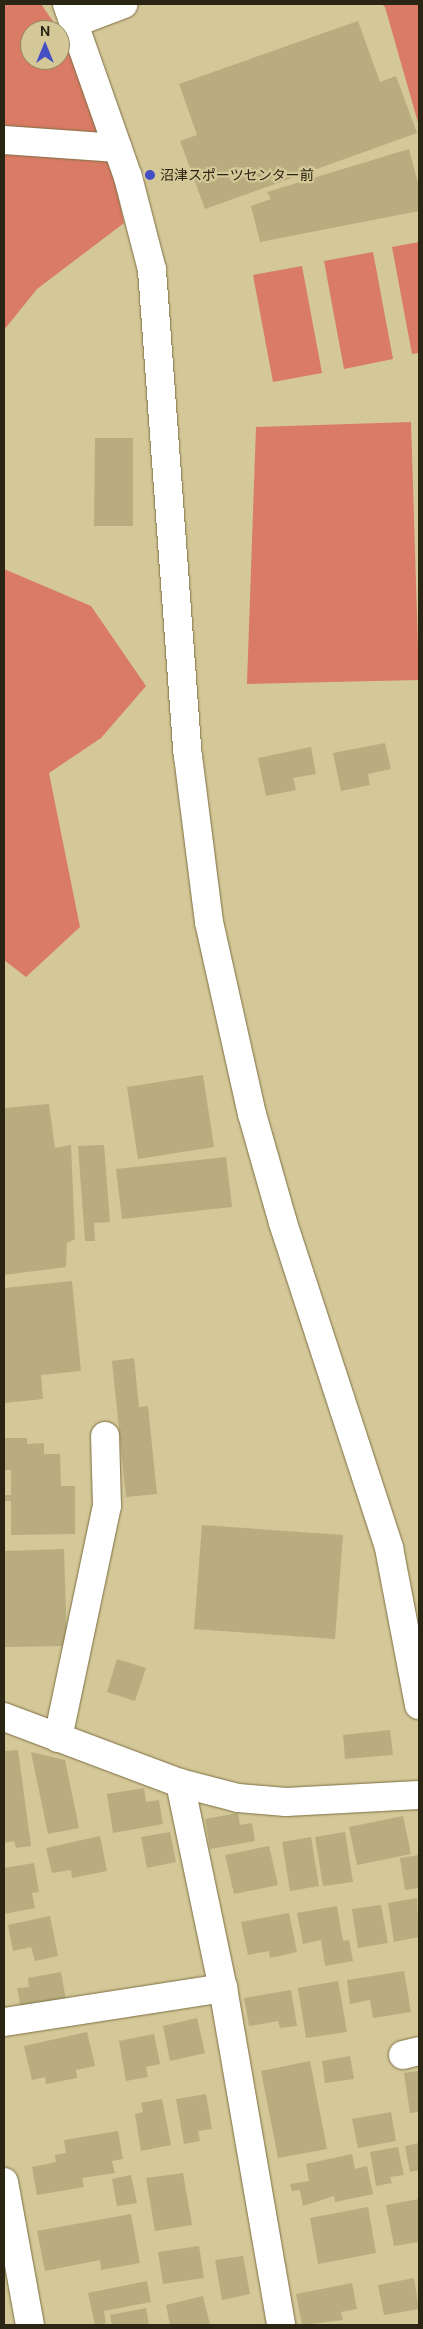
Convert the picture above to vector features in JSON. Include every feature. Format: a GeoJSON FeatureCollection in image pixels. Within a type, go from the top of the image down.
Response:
{"type":"FeatureCollection","features":[{"type":"Feature","properties":{"kind":"street"},"geometry":{"type":"LineString","coordinates":[[124,4],[71,13],[118,148],[152,270],[188,756],[209,922],[252,1114],[389,1548],[419,1705]]}},
{"type":"Feature","properties":{"kind":"street"},"geometry":{"type":"LineString","coordinates":[[4,140],[118,148]]}},
{"type":"Feature","properties":{"kind":"street"},"geometry":{"type":"LineString","coordinates":[[58,1738],[107,1506],[105,1436]]}},
{"type":"Feature","properties":{"kind":"street"},"geometry":{"type":"LineString","coordinates":[[4,1717],[180,1783],[238,1798],[286,1802],[419,1795]]}},
{"type":"Feature","properties":{"kind":"street"},"geometry":{"type":"LineString","coordinates":[[180,1783],[222,1988],[281,2325]]}},
{"type":"Feature","properties":{"kind":"street"},"geometry":{"type":"LineString","coordinates":[[4,2022],[222,1988]]}},
{"type":"Feature","properties":{"kind":"street"},"geometry":{"type":"LineString","coordinates":[[4,2182],[30,2325]]}},
{"type":"Feature","properties":{"kind":"shaded area"},"geometry":{"type":"Polygon","coordinates":[[[4,4],[41,4],[52,20],[20,20],[20,70],[70,70],[70,45],[94,80],[124,223],[37,289],[4,330],[4,4]]]}},
{"type":"Feature","properties":{"kind":"shaded area"},"geometry":{"type":"Polygon","coordinates":[[[382,4],[419,4],[419,126],[385,7],[382,4]]]}},
{"type":"Feature","properties":{"kind":"shaded area"},"geometry":{"type":"Polygon","coordinates":[[[419,242],[419,353],[412,354],[392,247],[419,242]]]}},
{"type":"Feature","properties":{"kind":"shaded area"},"geometry":{"type":"Polygon","coordinates":[[[373,252],[393,359],[344,369],[324,261],[373,252]]]}},
{"type":"Feature","properties":{"kind":"shaded area"},"geometry":{"type":"Polygon","coordinates":[[[302,266],[322,373],[273,382],[253,275],[302,266]]]}},
{"type":"Feature","properties":{"kind":"shaded area"},"geometry":{"type":"Polygon","coordinates":[[[411,422],[419,680],[247,684],[256,427],[411,422]]]}},
{"type":"Feature","properties":{"kind":"shaded area"},"geometry":{"type":"Polygon","coordinates":[[[4,569],[91,606],[146,686],[101,738],[49,773],[80,927],[26,977],[4,960],[4,569]]]}},
{"type":"Feature","properties":{"kind":"building"},"geometry":{"type":"Polygon","coordinates":[[[358,21],[380,82],[396,76],[417,133],[205,209],[180,141],[197,135],[179,84],[358,21]]]}},
{"type":"Feature","properties":{"kind":"building"},"geometry":{"type":"Polygon","coordinates":[[[409,149],[419,187],[419,211],[260,242],[251,206],[271,199],[267,192],[409,149]]]}},
{"type":"Feature","properties":{"kind":"building"},"geometry":{"type":"Polygon","coordinates":[[[95,438],[133,438],[133,526],[94,526],[95,438]]]}},
{"type":"Feature","properties":{"kind":"building"},"geometry":{"type":"Polygon","coordinates":[[[385,743],[391,769],[368,774],[370,785],[341,791],[333,753],[385,743]]]}},
{"type":"Feature","properties":{"kind":"building"},"geometry":{"type":"Polygon","coordinates":[[[311,747],[316,774],[293,778],[296,790],[266,796],[258,758],[311,747]]]}},
{"type":"Feature","properties":{"kind":"building"},"geometry":{"type":"Polygon","coordinates":[[[203,1075],[214,1147],[138,1159],[127,1087],[203,1075]]]}},
{"type":"Feature","properties":{"kind":"building"},"geometry":{"type":"Polygon","coordinates":[[[49,1104],[55,1148],[71,1145],[75,1239],[67,1243],[66,1267],[4,1275],[4,1108],[49,1104]]]}},
{"type":"Feature","properties":{"kind":"building"},"geometry":{"type":"Polygon","coordinates":[[[104,1145],[110,1222],[94,1223],[95,1241],[85,1241],[78,1146],[104,1145]]]}},
{"type":"Feature","properties":{"kind":"building"},"geometry":{"type":"Polygon","coordinates":[[[226,1157],[232,1207],[122,1219],[116,1169],[226,1157]]]}},
{"type":"Feature","properties":{"kind":"building"},"geometry":{"type":"Polygon","coordinates":[[[72,1281],[81,1371],[41,1375],[43,1399],[4,1403],[4,1288],[72,1281]]]}},
{"type":"Feature","properties":{"kind":"building"},"geometry":{"type":"Polygon","coordinates":[[[134,1358],[139,1407],[148,1406],[157,1494],[126,1497],[112,1361],[134,1358]]]}},
{"type":"Feature","properties":{"kind":"building"},"geometry":{"type":"Polygon","coordinates":[[[4,1438],[27,1438],[27,1444],[44,1443],[44,1454],[60,1454],[61,1486],[75,1486],[75,1534],[11,1535],[11,1501],[4,1501],[4,1495],[11,1495],[11,1470],[4,1470],[4,1438]]]}},
{"type":"Feature","properties":{"kind":"building"},"geometry":{"type":"Polygon","coordinates":[[[202,1525],[343,1535],[335,1639],[194,1629],[202,1525]]]}},
{"type":"Feature","properties":{"kind":"building"},"geometry":{"type":"Polygon","coordinates":[[[64,1549],[67,1646],[4,1647],[4,1551],[64,1549]]]}},
{"type":"Feature","properties":{"kind":"building"},"geometry":{"type":"Polygon","coordinates":[[[117,1659],[146,1668],[135,1701],[107,1692],[117,1659]]]}},
{"type":"Feature","properties":{"kind":"building"},"geometry":{"type":"Polygon","coordinates":[[[390,1730],[393,1755],[345,1759],[343,1735],[390,1730]]]}},
{"type":"Feature","properties":{"kind":"building"},"geometry":{"type":"Polygon","coordinates":[[[18,1750],[31,1846],[16,1848],[14,1841],[4,1843],[4,1751],[18,1750]]]}},
{"type":"Feature","properties":{"kind":"building"},"geometry":{"type":"Polygon","coordinates":[[[31,1752],[65,1760],[79,1828],[48,1834],[31,1752]]]}},
{"type":"Feature","properties":{"kind":"building"},"geometry":{"type":"Polygon","coordinates":[[[144,1788],[146,1802],[159,1800],[163,1824],[113,1833],[107,1794],[144,1788]]]}},
{"type":"Feature","properties":{"kind":"building"},"geometry":{"type":"Polygon","coordinates":[[[238,1813],[240,1825],[252,1823],[255,1841],[210,1849],[205,1819],[238,1813]]]}},
{"type":"Feature","properties":{"kind":"building"},"geometry":{"type":"Polygon","coordinates":[[[403,1816],[411,1854],[357,1865],[349,1827],[403,1816]]]}},
{"type":"Feature","properties":{"kind":"building"},"geometry":{"type":"Polygon","coordinates":[[[170,1832],[176,1862],[147,1868],[141,1837],[170,1832]]]}},
{"type":"Feature","properties":{"kind":"building"},"geometry":{"type":"Polygon","coordinates":[[[345,1832],[353,1882],[323,1886],[315,1837],[345,1832]]]}},
{"type":"Feature","properties":{"kind":"building"},"geometry":{"type":"Polygon","coordinates":[[[100,1836],[107,1871],[72,1878],[71,1870],[52,1873],[46,1848],[100,1836]]]}},
{"type":"Feature","properties":{"kind":"building"},"geometry":{"type":"Polygon","coordinates":[[[311,1837],[319,1886],[290,1891],[282,1842],[311,1837]]]}},
{"type":"Feature","properties":{"kind":"building"},"geometry":{"type":"Polygon","coordinates":[[[269,1846],[278,1885],[234,1894],[225,1855],[269,1846]]]}},
{"type":"Feature","properties":{"kind":"building"},"geometry":{"type":"Polygon","coordinates":[[[419,1855],[419,1888],[405,1890],[400,1858],[419,1855]]]}},
{"type":"Feature","properties":{"kind":"building"},"geometry":{"type":"Polygon","coordinates":[[[34,1863],[39,1892],[32,1893],[35,1908],[4,1914],[4,1868],[34,1863]]]}},
{"type":"Feature","properties":{"kind":"building"},"geometry":{"type":"Polygon","coordinates":[[[417,1898],[419,1937],[394,1942],[388,1903],[417,1898]]]}},
{"type":"Feature","properties":{"kind":"building"},"geometry":{"type":"Polygon","coordinates":[[[381,1905],[388,1943],[358,1948],[352,1909],[381,1905]]]}},
{"type":"Feature","properties":{"kind":"building"},"geometry":{"type":"Polygon","coordinates":[[[337,1906],[343,1941],[349,1940],[353,1961],[325,1966],[321,1940],[303,1944],[297,1913],[337,1906]]]}},
{"type":"Feature","properties":{"kind":"building"},"geometry":{"type":"Polygon","coordinates":[[[289,1913],[297,1952],[270,1958],[269,1951],[248,1955],[241,1922],[289,1913]]]}},
{"type":"Feature","properties":{"kind":"building"},"geometry":{"type":"Polygon","coordinates":[[[50,1916],[58,1956],[35,1961],[31,1947],[13,1951],[8,1925],[50,1916]]]}},
{"type":"Feature","properties":{"kind":"building"},"geometry":{"type":"Polygon","coordinates":[[[404,1971],[411,2012],[373,2018],[370,2000],[350,2004],[347,1980],[404,1971]]]}},
{"type":"Feature","properties":{"kind":"building"},"geometry":{"type":"Polygon","coordinates":[[[61,1972],[66,2000],[21,2009],[17,1988],[29,1987],[28,1978],[61,1972]]]}},
{"type":"Feature","properties":{"kind":"building"},"geometry":{"type":"Polygon","coordinates":[[[338,1981],[347,2032],[306,2038],[298,1988],[338,1981]]]}},
{"type":"Feature","properties":{"kind":"building"},"geometry":{"type":"Polygon","coordinates":[[[291,1990],[297,2026],[280,2028],[278,2021],[249,2026],[244,1998],[291,1990]]]}},
{"type":"Feature","properties":{"kind":"building"},"geometry":{"type":"Polygon","coordinates":[[[197,2018],[205,2053],[170,2061],[163,2026],[197,2018]]]}},
{"type":"Feature","properties":{"kind":"building"},"geometry":{"type":"Polygon","coordinates":[[[87,2032],[95,2066],[76,2070],[77,2078],[46,2084],[45,2077],[32,2080],[24,2046],[87,2032]]]}},
{"type":"Feature","properties":{"kind":"building"},"geometry":{"type":"Polygon","coordinates":[[[154,2034],[160,2064],[146,2067],[148,2077],[126,2081],[119,2041],[154,2034]]]}},
{"type":"Feature","properties":{"kind":"building"},"geometry":{"type":"Polygon","coordinates":[[[350,2056],[354,2079],[325,2083],[322,2061],[350,2056]]]}},
{"type":"Feature","properties":{"kind":"building"},"geometry":{"type":"Polygon","coordinates":[[[310,2061],[327,2149],[278,2158],[261,2071],[310,2061]]]}},
{"type":"Feature","properties":{"kind":"building"},"geometry":{"type":"Polygon","coordinates":[[[419,2071],[419,2112],[410,2113],[404,2073],[419,2071]]]}},
{"type":"Feature","properties":{"kind":"building"},"geometry":{"type":"Polygon","coordinates":[[[206,2094],[212,2129],[198,2131],[200,2141],[184,2144],[176,2099],[206,2094]]]}},
{"type":"Feature","properties":{"kind":"building"},"geometry":{"type":"Polygon","coordinates":[[[162,2099],[171,2145],[141,2151],[135,2114],[143,2112],[141,2103],[162,2099]]]}},
{"type":"Feature","properties":{"kind":"building"},"geometry":{"type":"Polygon","coordinates":[[[391,2112],[396,2141],[358,2148],[352,2119],[391,2112]]]}},
{"type":"Feature","properties":{"kind":"building"},"geometry":{"type":"Polygon","coordinates":[[[118,2131],[123,2159],[112,2161],[115,2173],[82,2178],[84,2187],[37,2195],[32,2167],[56,2162],[55,2155],[66,2153],[64,2140],[118,2131]]]}},
{"type":"Feature","properties":{"kind":"building"},"geometry":{"type":"Polygon","coordinates":[[[419,2143],[419,2170],[410,2172],[405,2146],[419,2143]]]}},
{"type":"Feature","properties":{"kind":"building"},"geometry":{"type":"Polygon","coordinates":[[[398,2147],[404,2175],[390,2177],[392,2183],[376,2186],[370,2152],[398,2147]]]}},
{"type":"Feature","properties":{"kind":"building"},"geometry":{"type":"Polygon","coordinates":[[[352,2154],[355,2169],[367,2166],[373,2194],[335,2202],[334,2196],[303,2206],[300,2190],[292,2191],[290,2184],[309,2181],[306,2164],[352,2154]]]}},
{"type":"Feature","properties":{"kind":"building"},"geometry":{"type":"Polygon","coordinates":[[[183,2173],[192,2225],[155,2231],[146,2178],[183,2173]]]}},
{"type":"Feature","properties":{"kind":"building"},"geometry":{"type":"Polygon","coordinates":[[[131,2175],[137,2203],[117,2206],[112,2179],[131,2175]]]}},
{"type":"Feature","properties":{"kind":"building"},"geometry":{"type":"Polygon","coordinates":[[[419,2199],[419,2242],[394,2246],[386,2205],[419,2199]]]}},
{"type":"Feature","properties":{"kind":"building"},"geometry":{"type":"Polygon","coordinates":[[[368,2207],[376,2253],[318,2264],[310,2218],[368,2207]]]}},
{"type":"Feature","properties":{"kind":"building"},"geometry":{"type":"Polygon","coordinates":[[[131,2214],[140,2263],[101,2270],[100,2260],[45,2271],[37,2231],[131,2214]]]}},
{"type":"Feature","properties":{"kind":"building"},"geometry":{"type":"Polygon","coordinates":[[[199,2246],[204,2278],[163,2284],[158,2252],[199,2246]]]}},
{"type":"Feature","properties":{"kind":"building"},"geometry":{"type":"Polygon","coordinates":[[[243,2256],[250,2294],[222,2300],[215,2260],[243,2256]]]}},
{"type":"Feature","properties":{"kind":"building"},"geometry":{"type":"Polygon","coordinates":[[[414,2278],[419,2309],[384,2315],[378,2285],[414,2278]]]}},
{"type":"Feature","properties":{"kind":"building"},"geometry":{"type":"Polygon","coordinates":[[[147,2281],[151,2302],[104,2311],[106,2323],[95,2325],[88,2293],[147,2281]]]}},
{"type":"Feature","properties":{"kind":"building"},"geometry":{"type":"Polygon","coordinates":[[[352,2283],[357,2309],[341,2312],[343,2320],[302,2325],[296,2294],[352,2283]]]}},
{"type":"Feature","properties":{"kind":"building"},"geometry":{"type":"Polygon","coordinates":[[[203,2296],[210,2325],[170,2325],[166,2305],[203,2296]]]}},
{"type":"Feature","properties":{"kind":"building"},"geometry":{"type":"Polygon","coordinates":[[[146,2308],[149,2325],[112,2325],[110,2315],[146,2308]]]}},
{"type":"Feature","properties":{"kind":"place","name":"沼津スポーツセンター前"},"geometry":{"type":"Point","coordinates":[150,175]}}]}
